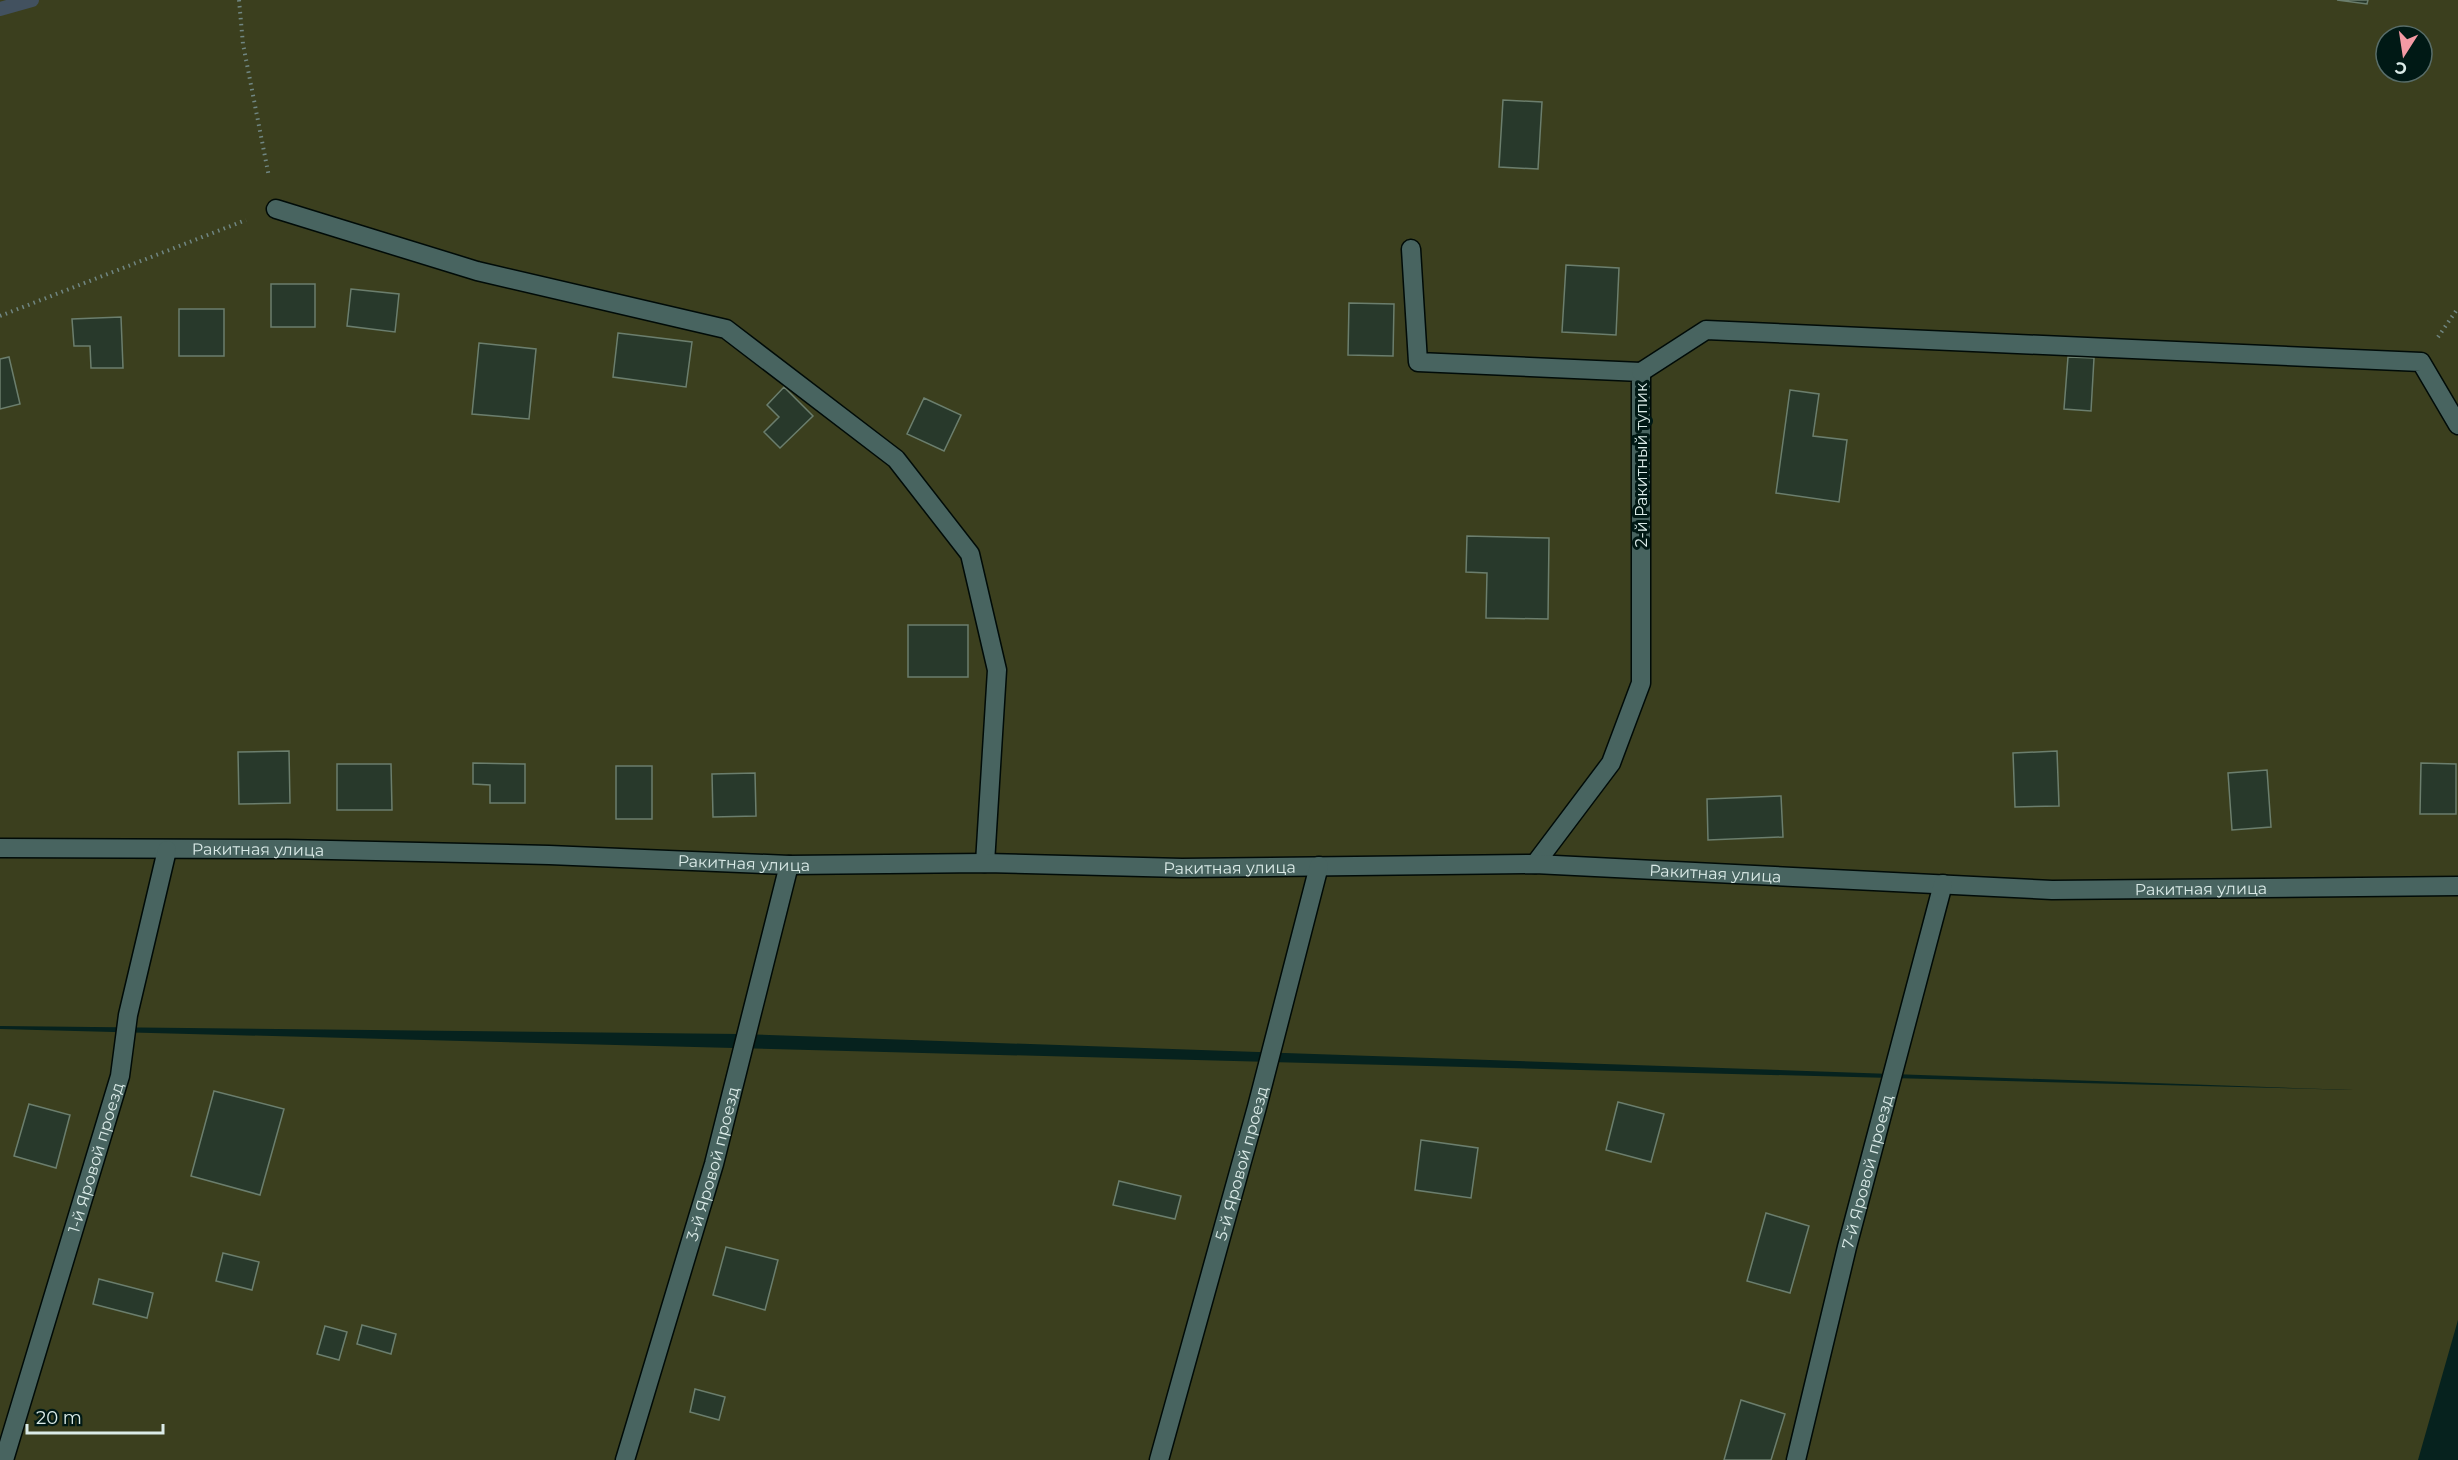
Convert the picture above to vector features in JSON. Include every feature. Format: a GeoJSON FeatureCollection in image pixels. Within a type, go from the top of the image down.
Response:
{"type":"FeatureCollection","features":[{"type":"Feature","properties":{"kind":"street"},"geometry":{"type":"LineString","coordinates":[[276,209],[477,271],[726,329],[896,459],[970,554],[997,670],[985,863]]}},
{"type":"Feature","properties":{"kind":"street","name":"2-й Ракитный тупик"},"geometry":{"type":"LineString","coordinates":[[1411,249],[1418,362],[1641,372],[1641,683],[1611,763],[1535,864]]}},
{"type":"Feature","properties":{"kind":"street"},"geometry":{"type":"LineString","coordinates":[[1641,372],[1706,330],[2421,362],[2458,425]]}},
{"type":"Feature","properties":{"kind":"street","name":"Ракитная улица"},"geometry":{"type":"LineString","coordinates":[[0,848],[286,849],[514,854],[789,865],[985,863],[1182,868],[1535,864],[2052,890],[2458,886]]}},
{"type":"Feature","properties":{"kind":"street","name":"1-й Яровой проезд"},"geometry":{"type":"LineString","coordinates":[[4,1460],[120,1076],[128,1015],[166,850]]}},
{"type":"Feature","properties":{"kind":"street","name":"3-й Яровой проезд"},"geometry":{"type":"LineString","coordinates":[[625,1460],[714,1164],[789,865]]}},
{"type":"Feature","properties":{"kind":"street","name":"5-й Яровой проезд"},"geometry":{"type":"LineString","coordinates":[[1159,1460],[1257,1107],[1319,866]]}},
{"type":"Feature","properties":{"kind":"street","name":"7-й Яровой проезд"},"geometry":{"type":"LineString","coordinates":[[1796,1460],[1847,1247],[1943,884]]}},
{"type":"Feature","properties":{"kind":"path"},"geometry":{"type":"LineString","coordinates":[[0,315],[276,209],[243,44],[239,0]]}},
{"type":"Feature","properties":{"kind":"green space"},"geometry":{"type":"Polygon","coordinates":[[[0,0],[2458,0],[2458,1320],[2418,1460],[0,1460],[0,1029],[2353,1090],[740,1034],[0,1026],[0,0]]]}},
{"type":"Feature","properties":{"kind":"building"},"geometry":{"type":"Polygon","coordinates":[[[2337,0],[2368,0],[2367,4],[2337,0]]]}},
{"type":"Feature","properties":{"kind":"building"},"geometry":{"type":"Polygon","coordinates":[[[1503,100],[1542,102],[1538,169],[1499,167],[1503,100]]]}},
{"type":"Feature","properties":{"kind":"building"},"geometry":{"type":"Polygon","coordinates":[[[1566,265],[1619,268],[1616,335],[1562,332],[1566,265]]]}},
{"type":"Feature","properties":{"kind":"building"},"geometry":{"type":"Polygon","coordinates":[[[271,284],[315,284],[315,327],[271,327],[271,284]]]}},
{"type":"Feature","properties":{"kind":"building"},"geometry":{"type":"Polygon","coordinates":[[[351,289],[399,294],[395,332],[347,326],[351,289]]]}},
{"type":"Feature","properties":{"kind":"building"},"geometry":{"type":"Polygon","coordinates":[[[1349,303],[1394,304],[1393,356],[1348,355],[1349,303]]]}},
{"type":"Feature","properties":{"kind":"building"},"geometry":{"type":"Polygon","coordinates":[[[179,309],[224,309],[224,356],[179,356],[179,309]]]}},
{"type":"Feature","properties":{"kind":"building"},"geometry":{"type":"Polygon","coordinates":[[[121,317],[123,368],[91,368],[90,346],[74,346],[72,319],[121,317]]]}},
{"type":"Feature","properties":{"kind":"building"},"geometry":{"type":"Polygon","coordinates":[[[618,333],[692,342],[686,387],[613,377],[618,333]]]}},
{"type":"Feature","properties":{"kind":"building"},"geometry":{"type":"Polygon","coordinates":[[[479,343],[536,349],[529,419],[472,414],[479,343]]]}},
{"type":"Feature","properties":{"kind":"building"},"geometry":{"type":"Polygon","coordinates":[[[9,357],[20,404],[0,409],[0,359],[9,357]]]}},
{"type":"Feature","properties":{"kind":"building"},"geometry":{"type":"Polygon","coordinates":[[[2068,357],[2094,358],[2091,411],[2064,409],[2068,357]]]}},
{"type":"Feature","properties":{"kind":"building"},"geometry":{"type":"Polygon","coordinates":[[[784,387],[813,416],[780,448],[764,432],[779,417],[767,405],[784,387]]]}},
{"type":"Feature","properties":{"kind":"building"},"geometry":{"type":"Polygon","coordinates":[[[1790,390],[1819,394],[1813,436],[1847,440],[1839,502],[1776,493],[1790,390]]]}},
{"type":"Feature","properties":{"kind":"building"},"geometry":{"type":"Polygon","coordinates":[[[924,398],[961,415],[944,451],[907,434],[924,398]]]}},
{"type":"Feature","properties":{"kind":"building"},"geometry":{"type":"Polygon","coordinates":[[[1467,536],[1549,538],[1548,619],[1486,618],[1487,573],[1466,572],[1467,536]]]}},
{"type":"Feature","properties":{"kind":"building"},"geometry":{"type":"Polygon","coordinates":[[[908,625],[968,625],[968,677],[908,677],[908,625]]]}},
{"type":"Feature","properties":{"kind":"building"},"geometry":{"type":"Polygon","coordinates":[[[289,751],[290,803],[239,804],[238,752],[289,751]]]}},
{"type":"Feature","properties":{"kind":"building"},"geometry":{"type":"Polygon","coordinates":[[[2057,751],[2059,806],[2015,807],[2013,753],[2057,751]]]}},
{"type":"Feature","properties":{"kind":"building"},"geometry":{"type":"Polygon","coordinates":[[[473,763],[525,764],[525,803],[490,803],[490,785],[473,784],[473,763]]]}},
{"type":"Feature","properties":{"kind":"building"},"geometry":{"type":"Polygon","coordinates":[[[2421,763],[2456,764],[2456,814],[2420,814],[2421,763]]]}},
{"type":"Feature","properties":{"kind":"building"},"geometry":{"type":"Polygon","coordinates":[[[337,764],[391,764],[392,810],[337,810],[337,764]]]}},
{"type":"Feature","properties":{"kind":"building"},"geometry":{"type":"Polygon","coordinates":[[[616,766],[652,766],[652,819],[616,819],[616,766]]]}},
{"type":"Feature","properties":{"kind":"building"},"geometry":{"type":"Polygon","coordinates":[[[2267,770],[2271,827],[2232,830],[2228,773],[2267,770]]]}},
{"type":"Feature","properties":{"kind":"building"},"geometry":{"type":"Polygon","coordinates":[[[755,773],[756,816],[713,817],[712,774],[755,773]]]}},
{"type":"Feature","properties":{"kind":"building"},"geometry":{"type":"Polygon","coordinates":[[[1781,796],[1783,837],[1708,840],[1707,799],[1781,796]]]}},
{"type":"Feature","properties":{"kind":"building"},"geometry":{"type":"Polygon","coordinates":[[[214,1091],[284,1109],[260,1195],[191,1176],[214,1091]]]}},
{"type":"Feature","properties":{"kind":"building"},"geometry":{"type":"Polygon","coordinates":[[[1618,1102],[1664,1114],[1651,1162],[1606,1150],[1618,1102]]]}},
{"type":"Feature","properties":{"kind":"building"},"geometry":{"type":"Polygon","coordinates":[[[29,1104],[70,1115],[56,1168],[14,1156],[29,1104]]]}},
{"type":"Feature","properties":{"kind":"building"},"geometry":{"type":"Polygon","coordinates":[[[1421,1140],[1478,1148],[1471,1198],[1415,1190],[1421,1140]]]}},
{"type":"Feature","properties":{"kind":"building"},"geometry":{"type":"Polygon","coordinates":[[[1119,1181],[1181,1196],[1175,1219],[1113,1205],[1119,1181]]]}},
{"type":"Feature","properties":{"kind":"building"},"geometry":{"type":"Polygon","coordinates":[[[1766,1213],[1809,1226],[1790,1293],[1747,1281],[1766,1213]]]}},
{"type":"Feature","properties":{"kind":"building"},"geometry":{"type":"Polygon","coordinates":[[[726,1247],[778,1260],[765,1310],[713,1295],[726,1247]]]}},
{"type":"Feature","properties":{"kind":"building"},"geometry":{"type":"Polygon","coordinates":[[[223,1253],[259,1262],[252,1290],[216,1281],[223,1253]]]}},
{"type":"Feature","properties":{"kind":"building"},"geometry":{"type":"Polygon","coordinates":[[[99,1279],[153,1293],[147,1318],[93,1304],[99,1279]]]}},
{"type":"Feature","properties":{"kind":"building"},"geometry":{"type":"Polygon","coordinates":[[[362,1325],[396,1334],[391,1354],[357,1344],[362,1325]]]}},
{"type":"Feature","properties":{"kind":"building"},"geometry":{"type":"Polygon","coordinates":[[[325,1326],[347,1332],[339,1360],[317,1354],[325,1326]]]}},
{"type":"Feature","properties":{"kind":"building"},"geometry":{"type":"Polygon","coordinates":[[[695,1389],[725,1397],[719,1420],[690,1412],[695,1389]]]}},
{"type":"Feature","properties":{"kind":"building"},"geometry":{"type":"Polygon","coordinates":[[[1741,1400],[1785,1414],[1771,1460],[1724,1460],[1741,1400]]]}},
{"type":"Feature","properties":{"kind":"waterway"},"geometry":{"type":"LineString","coordinates":[[0,9],[32,0]]}}]}
